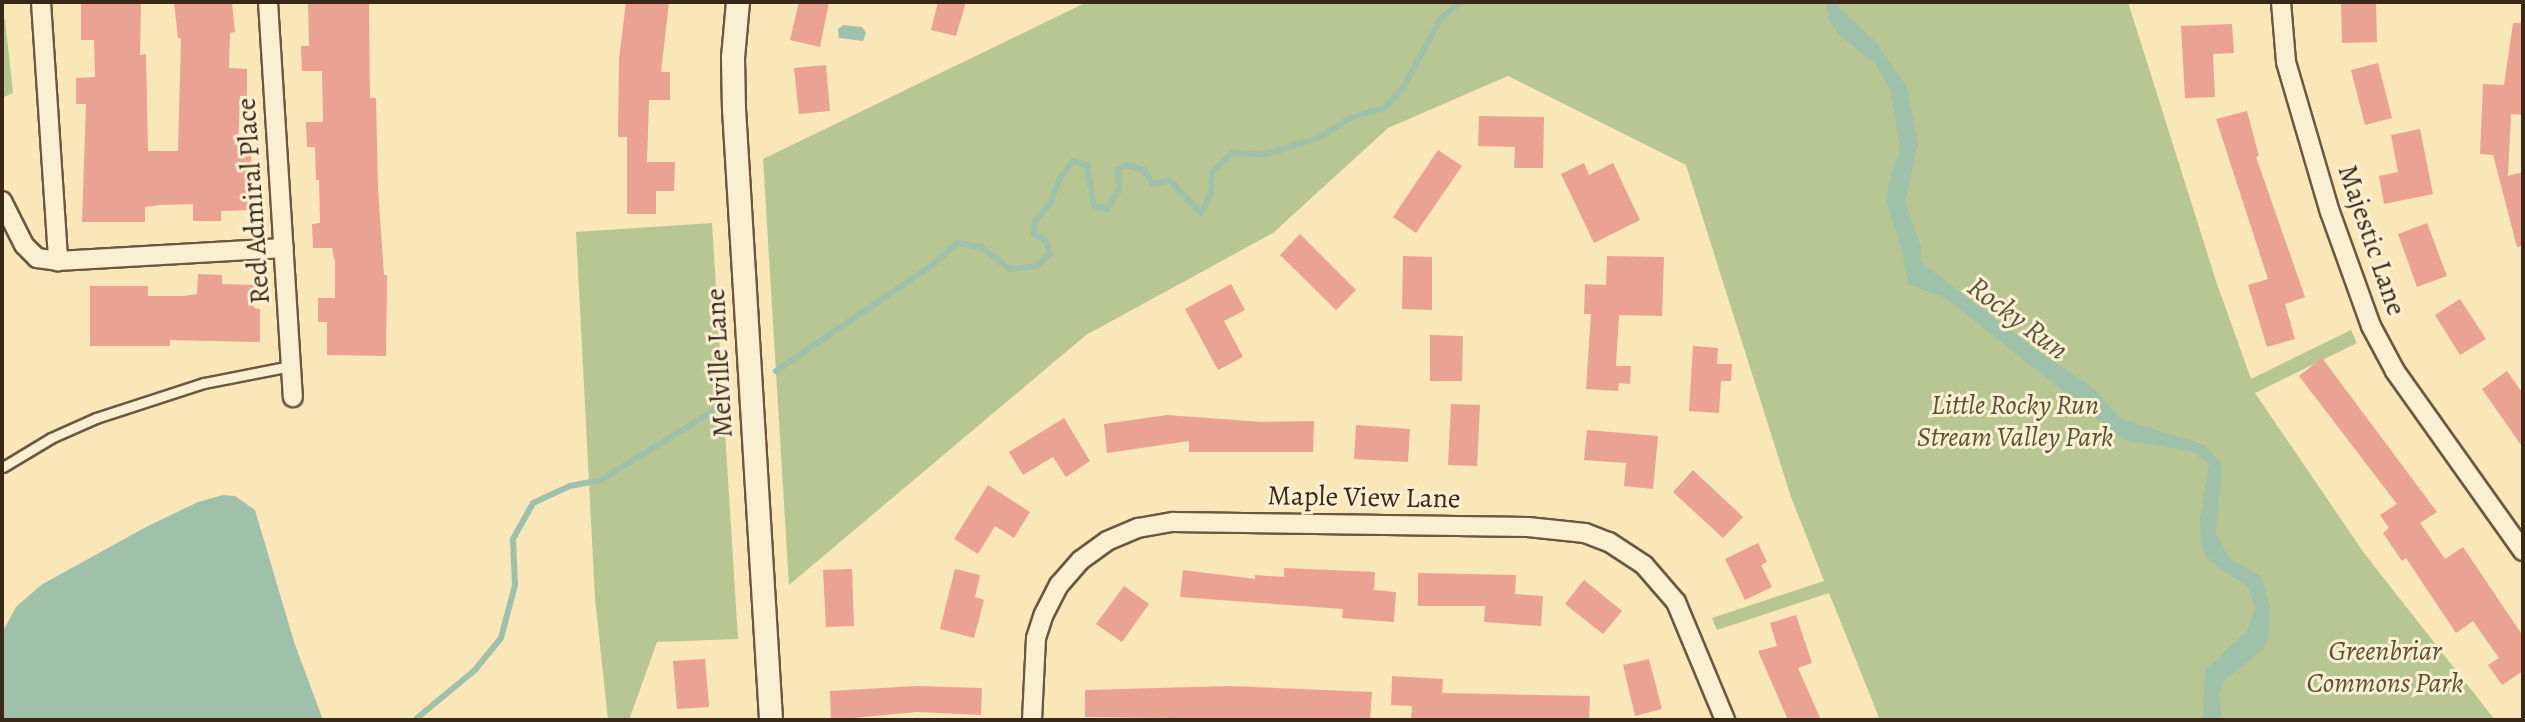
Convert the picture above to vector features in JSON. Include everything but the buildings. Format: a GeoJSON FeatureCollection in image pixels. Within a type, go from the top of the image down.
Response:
{"type":"FeatureCollection","features":[{"type":"Feature","properties":{"kind":"street"},"geometry":{"type":"LineString","coordinates":[[41,2],[58,261]]}},
{"type":"Feature","properties":{"kind":"street","name":"Red Admiral Place"},"geometry":{"type":"LineString","coordinates":[[268,2],[293,397]]}},
{"type":"Feature","properties":{"kind":"street","name":"Melville Lane"},"geometry":{"type":"LineString","coordinates":[[738,2],[733,58],[734,109],[771,720]]}},
{"type":"Feature","properties":{"kind":"street","name":"Majestic Lane"},"geometry":{"type":"LineString","coordinates":[[2281,2],[2286,62],[2343,254],[2371,326],[2395,371],[2523,551]]}},
{"type":"Feature","properties":{"kind":"street"},"geometry":{"type":"LineString","coordinates":[[2,201],[24,245],[37,258],[58,261],[284,248]]}},
{"type":"Feature","properties":{"kind":"street","name":"Maple View Lane"},"geometry":{"type":"LineString","coordinates":[[1032,720],[1036,638],[1059,585],[1081,560],[1107,541],[1138,528],[1173,522],[1528,527],[1585,533],[1609,542],[1644,565],[1676,602],[1725,720]]}},
{"type":"Feature","properties":{"kind":"lane"},"geometry":{"type":"LineString","coordinates":[[3,467],[51,438],[111,413],[204,383],[291,366]]}},
{"type":"Feature","properties":{"kind":"green space","name":"Little Rocky Run Stream Valley Park"},"geometry":{"type":"Polygon","coordinates":[[[1087,2],[2128,2],[2216,281],[2251,379],[2351,330],[2357,343],[2255,393],[2364,553],[2495,720],[1880,720],[1829,593],[1717,630],[1712,618],[1824,581],[1791,497],[1686,165],[1508,76],[1388,128],[1273,233],[1086,335],[789,585],[763,159],[1087,2]]]}},
{"type":"Feature","properties":{"kind":"green space"},"geometry":{"type":"Polygon","coordinates":[[[5,19],[13,93],[2,98],[2,20],[5,19]]]}},
{"type":"Feature","properties":{"kind":"green space"},"geometry":{"type":"Polygon","coordinates":[[[712,223],[738,639],[657,642],[629,720],[608,720],[595,598],[576,232],[712,223]]]}},
{"type":"Feature","properties":{"kind":"shaded area","name":"Rocky Run"},"geometry":{"type":"Polygon","coordinates":[[[1826,2],[1838,2],[1840,9],[1876,42],[1907,87],[1918,144],[1905,202],[1921,247],[1921,262],[2028,344],[2092,387],[2121,419],[2205,445],[2222,465],[2216,534],[2230,559],[2262,577],[2271,612],[2268,639],[2262,650],[2224,681],[2219,693],[2222,720],[2203,718],[2205,670],[2247,631],[2256,608],[2248,587],[2219,568],[2207,557],[2201,544],[2200,519],[2209,463],[2190,451],[2124,440],[1946,298],[1908,284],[1903,254],[1887,204],[1888,186],[1900,149],[1891,92],[1876,64],[1840,36],[1829,21],[1826,2]]]}},
{"type":"Feature","properties":{"kind":"shaded area"},"geometry":{"type":"Polygon","coordinates":[[[843,25],[862,27],[866,33],[863,41],[839,38],[838,29],[843,25]]]}},
{"type":"Feature","properties":{"kind":"shaded area"},"geometry":{"type":"Polygon","coordinates":[[[223,495],[235,496],[255,510],[294,642],[323,720],[2,720],[2,633],[16,607],[41,585],[146,527],[198,502],[223,495]]]}},
{"type":"Feature","properties":{"kind":"waterway"},"geometry":{"type":"LineString","coordinates":[[776,371],[934,264],[957,243],[981,247],[1009,269],[1037,266],[1049,254],[1046,241],[1034,234],[1035,221],[1050,204],[1060,178],[1073,161],[1087,165],[1094,206],[1107,209],[1119,190],[1118,170],[1126,165],[1144,170],[1153,184],[1170,180],[1201,213],[1211,193],[1212,172],[1232,153],[1267,154],[1320,137],[1350,118],[1386,107],[1404,86],[1441,18],[1461,2]]}},
{"type":"Feature","properties":{"kind":"waterway"},"geometry":{"type":"LineString","coordinates":[[417,718],[475,670],[501,638],[515,585],[513,539],[533,503],[570,486],[601,480],[723,405]]}},
{"type":"Feature","properties":{"kind":"park label","name":"Greenbriar Commons Park"},"geometry":{"type":"Point","coordinates":[2385,667]}}]}
